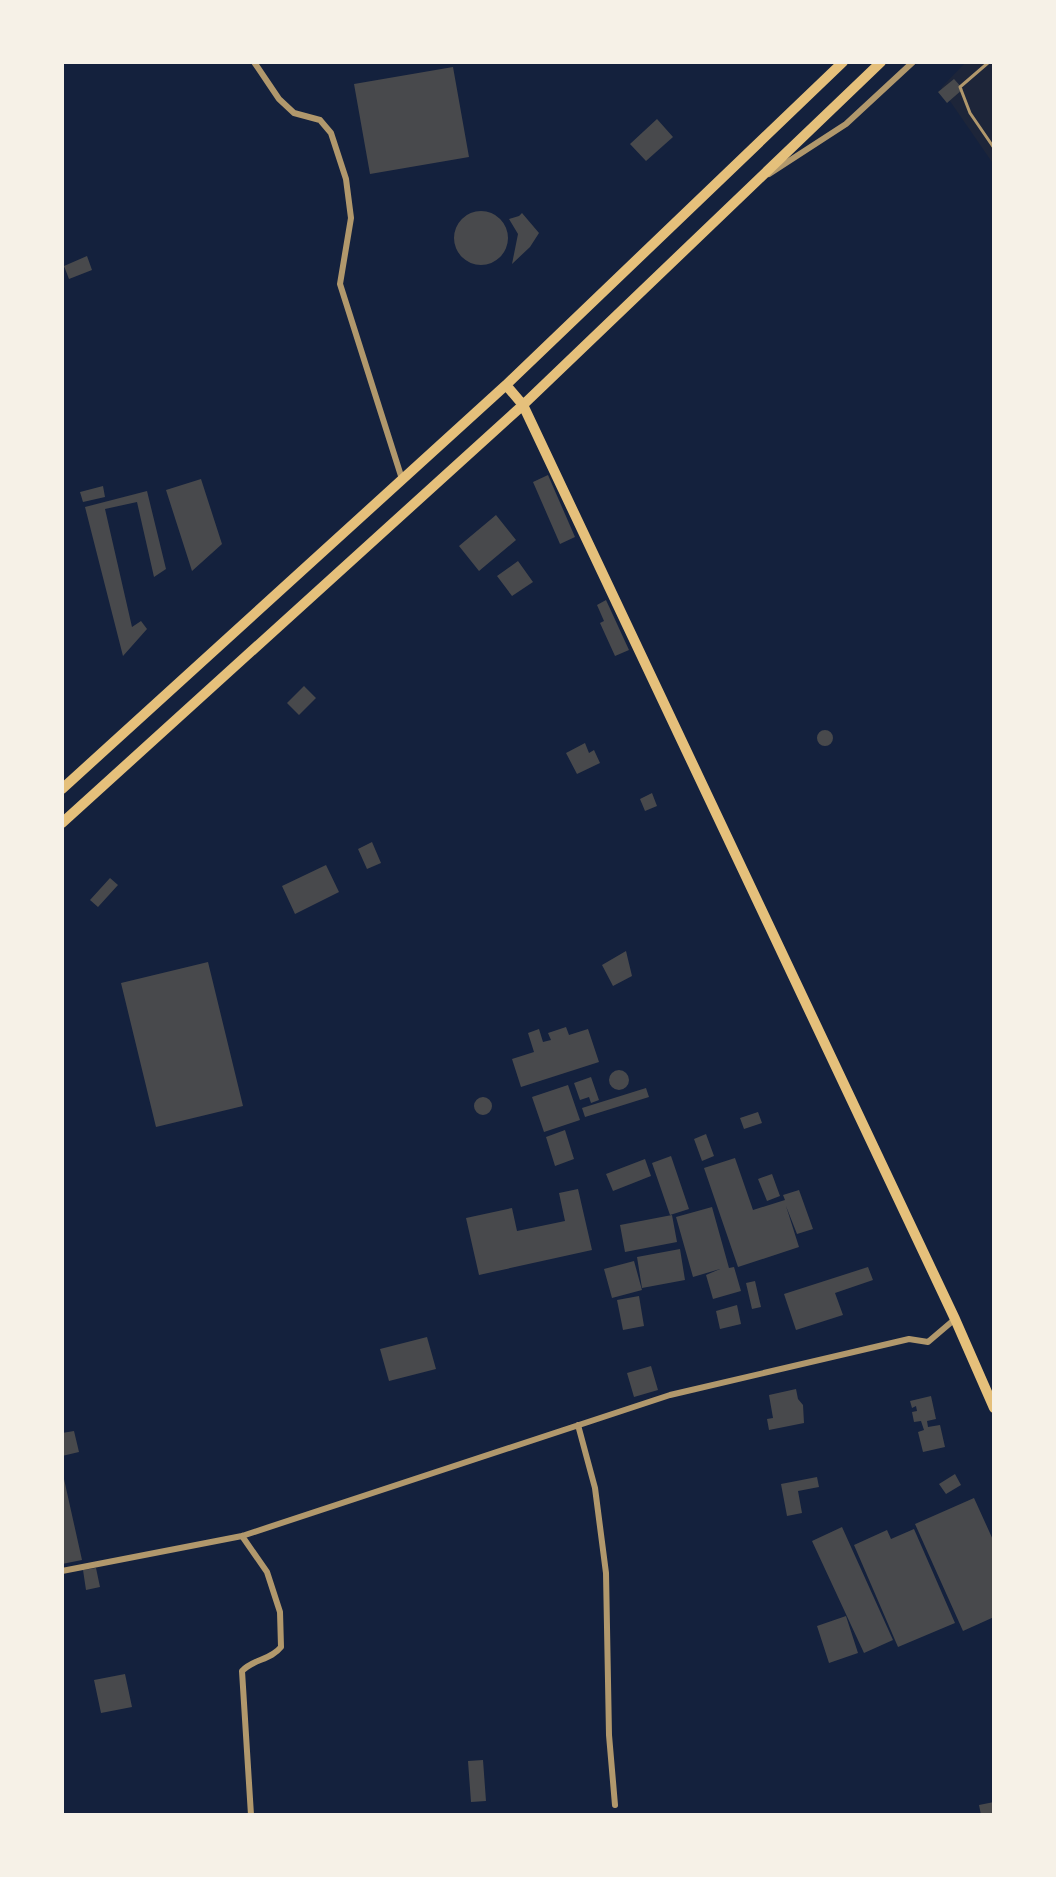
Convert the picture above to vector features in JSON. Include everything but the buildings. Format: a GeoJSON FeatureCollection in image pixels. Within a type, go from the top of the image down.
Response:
{"type":"FeatureCollection","features":[{"type":"Feature","properties":{"kind":"highway"},"geometry":{"type":"LineString","coordinates":[[62,789],[506,385],[843,62]]}},
{"type":"Feature","properties":{"kind":"highway"},"geometry":{"type":"LineString","coordinates":[[62,823],[523,405],[881,62]]}},
{"type":"Feature","properties":{"kind":"highway"},"geometry":{"type":"LineString","coordinates":[[506,385],[523,405],[955,1319],[994,1408]]}},
{"type":"Feature","properties":{"kind":"street"},"geometry":{"type":"LineString","coordinates":[[254,62],[279,99],[294,113],[320,120],[331,133],[346,179],[351,218],[340,284],[402,479]]}},
{"type":"Feature","properties":{"kind":"street"},"geometry":{"type":"LineString","coordinates":[[756,183],[846,124],[913,62]]}},
{"type":"Feature","properties":{"kind":"street"},"geometry":{"type":"LineString","coordinates":[[62,1571],[242,1536],[685,1392],[909,1339],[928,1342],[955,1319]]}},
{"type":"Feature","properties":{"kind":"street"},"geometry":{"type":"LineString","coordinates":[[578,1425],[595,1488],[606,1573],[609,1735],[615,1805]]}},
{"type":"Feature","properties":{"kind":"street"},"geometry":{"type":"LineString","coordinates":[[242,1536],[267,1572],[280,1612],[281,1647],[274,1655],[250,1664],[242,1671],[251,1815]]}},
{"type":"Feature","properties":{"kind":"lane"},"geometry":{"type":"LineString","coordinates":[[989,62],[960,87],[970,113],[994,148]]}},
{"type":"Feature","properties":{"kind":"shaded area"},"geometry":{"type":"Polygon","coordinates":[[[966,62],[994,62],[994,165],[941,88],[966,62]]]}}]}
